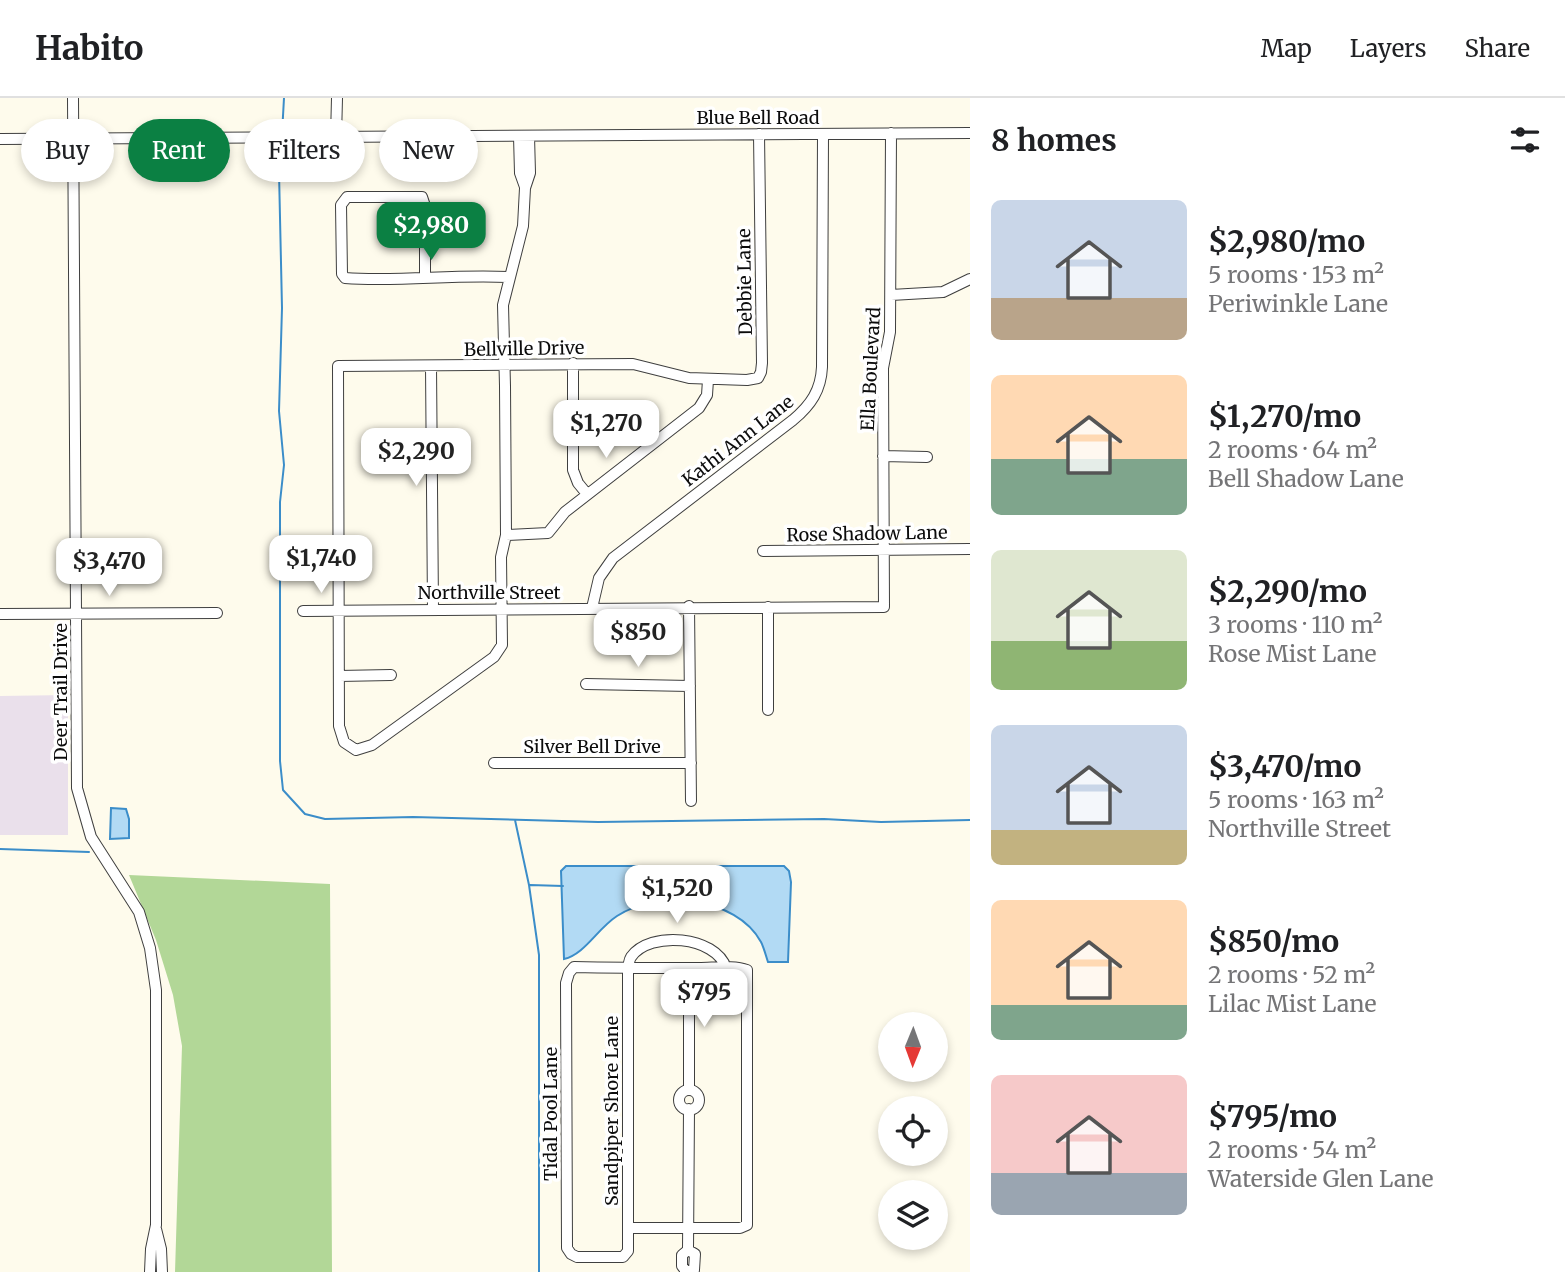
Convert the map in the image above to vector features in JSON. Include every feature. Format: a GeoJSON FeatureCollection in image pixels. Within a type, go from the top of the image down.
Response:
{"type":"FeatureCollection","features":[{"type":"Feature","properties":{"kind":"street","name":"Deer Trail Drive"},"geometry":{"type":"LineString","coordinates":[[73,98],[74,119]]}},
{"type":"Feature","properties":{"kind":"street"},"geometry":{"type":"LineString","coordinates":[[336,119],[337,98]]}},
{"type":"Feature","properties":{"kind":"street","name":"Ella Boulevard"},"geometry":{"type":"LineString","coordinates":[[884,607],[884,368],[890,332],[891,133]]}},
{"type":"Feature","properties":{"kind":"street","name":"Blue Bell Road"},"geometry":{"type":"LineString","coordinates":[[365,137],[970,133]]}},
{"type":"Feature","properties":{"kind":"street","name":"Debbie Lane"},"geometry":{"type":"LineString","coordinates":[[708,380],[753,380],[761,372],[759,134]]}},
{"type":"Feature","properties":{"kind":"street","name":"Kathi Ann Lane"},"geometry":{"type":"LineString","coordinates":[[593,608],[599,578],[613,558],[793,421],[807,408],[817,393],[822,367],[823,134]]}},
{"type":"Feature","properties":{"kind":"street"},"geometry":{"type":"LineString","coordinates":[[339,610],[340,726],[344,742],[356,750],[364,749],[382,738],[494,657],[502,645],[501,557],[506,535],[503,305],[523,226],[525,188],[520,173],[524,136]]}},
{"type":"Feature","properties":{"kind":"street","name":"Blue Bell Road"},"geometry":{"type":"LineString","coordinates":[[114,138],[244,138]]}},
{"type":"Feature","properties":{"kind":"street","name":"Blue Bell Road"},"geometry":{"type":"LineString","coordinates":[[0,139],[21,139]]}},
{"type":"Feature","properties":{"kind":"street","name":"Deer Trail Drive"},"geometry":{"type":"LineString","coordinates":[[74,182],[77,788],[91,837],[139,912],[152,957],[156,990],[156,1225],[150,1272]]}},
{"type":"Feature","properties":{"kind":"street"},"geometry":{"type":"LineString","coordinates":[[425,278],[425,205],[422,197],[348,197],[341,205],[342,274],[345,278],[425,278],[508,277]]}},
{"type":"Feature","properties":{"kind":"street"},"geometry":{"type":"LineString","coordinates":[[891,295],[943,292],[970,279]]}},
{"type":"Feature","properties":{"kind":"street"},"geometry":{"type":"LineString","coordinates":[[573,363],[573,470],[578,483],[587,494]]}},
{"type":"Feature","properties":{"kind":"street","name":"Bellville Drive"},"geometry":{"type":"LineString","coordinates":[[339,610],[338,366],[633,364],[708,380]]}},
{"type":"Feature","properties":{"kind":"street"},"geometry":{"type":"LineString","coordinates":[[431,366],[433,609]]}},
{"type":"Feature","properties":{"kind":"street"},"geometry":{"type":"LineString","coordinates":[[506,535],[548,533],[565,512],[699,408],[707,395],[708,380]]}},
{"type":"Feature","properties":{"kind":"street"},"geometry":{"type":"LineString","coordinates":[[883,456],[927,457]]}},
{"type":"Feature","properties":{"kind":"street","name":"Rose Shadow Lane"},"geometry":{"type":"LineString","coordinates":[[763,551],[970,549]]}},
{"type":"Feature","properties":{"kind":"street"},"geometry":{"type":"LineString","coordinates":[[689,606],[691,801]]}},
{"type":"Feature","properties":{"kind":"street","name":"Northville Street"},"geometry":{"type":"LineString","coordinates":[[303,611],[689,606],[884,607]]}},
{"type":"Feature","properties":{"kind":"street"},"geometry":{"type":"LineString","coordinates":[[768,607],[768,710]]}},
{"type":"Feature","properties":{"kind":"street"},"geometry":{"type":"LineString","coordinates":[[0,614],[217,613]]}},
{"type":"Feature","properties":{"kind":"street"},"geometry":{"type":"LineString","coordinates":[[339,676],[391,675]]}},
{"type":"Feature","properties":{"kind":"street"},"geometry":{"type":"LineString","coordinates":[[586,684],[690,686]]}},
{"type":"Feature","properties":{"kind":"street","name":"Silver Bell Drive"},"geometry":{"type":"LineString","coordinates":[[494,763],[691,763]]}},
{"type":"Feature","properties":{"kind":"street"},"geometry":{"type":"LineString","coordinates":[[628,1228],[740,1228],[747,1224],[747,970],[628,967],[631,957],[646,946],[674,940],[689,941],[705,947],[723,960],[726,968]]}},
{"type":"Feature","properties":{"kind":"street","name":"Tidal Pool Lane"},"geometry":{"type":"LineString","coordinates":[[626,1254],[623,1257],[577,1257],[570,1254],[567,1248],[566,983],[574,967],[628,967]]}},
{"type":"Feature","properties":{"kind":"street","name":"Sandpiper Shore Lane"},"geometry":{"type":"LineString","coordinates":[[626,1254],[628,967]]}},
{"type":"Feature","properties":{"kind":"street"},"geometry":{"type":"LineString","coordinates":[[685,1271],[682,1255],[688,1250],[689,1110],[682,1107],[679,1101],[681,1094],[689,1090],[689,968]]}},
{"type":"Feature","properties":{"kind":"street","name":"Deer Trail Drive"},"geometry":{"type":"LineString","coordinates":[[156,1225],[162,1272]]}},
{"type":"Feature","properties":{"kind":"shaded area"},"geometry":{"type":"Polygon","coordinates":[[[68,695],[68,835],[0,835],[0,696],[68,695]]]}},
{"type":"Feature","properties":{"kind":"green space"},"geometry":{"type":"Polygon","coordinates":[[[129,875],[330,884],[332,1272],[175,1272],[182,1046],[173,995],[156,940],[129,875]]]}},
{"type":"Feature","properties":{"kind":"water"},"geometry":{"type":"Polygon","coordinates":[[[111,808],[126,809],[129,838],[110,839],[111,808]]]}},
{"type":"Feature","properties":{"kind":"water"},"geometry":{"type":"Polygon","coordinates":[[[566,866],[784,866],[789,871],[791,882],[788,962],[768,962],[761,942],[749,927],[734,915],[695,902],[674,901],[634,908],[617,916],[585,947],[564,959],[561,871],[566,866]]]}},
{"type":"Feature","properties":{"kind":"waterway"},"geometry":{"type":"LineString","coordinates":[[283,119],[284,98]]}},
{"type":"Feature","properties":{"kind":"waterway"},"geometry":{"type":"LineString","coordinates":[[279,182],[282,308],[279,411],[284,465],[280,502],[280,761],[283,790],[305,814],[325,819],[413,817],[598,822],[970,820]]}},
{"type":"Feature","properties":{"kind":"waterway"},"geometry":{"type":"LineString","coordinates":[[515,820],[529,885],[539,955],[539,1272]]}},
{"type":"Feature","properties":{"kind":"waterway"},"geometry":{"type":"LineString","coordinates":[[0,849],[89,852]]}},
{"type":"Feature","properties":{"kind":"waterway"},"geometry":{"type":"LineString","coordinates":[[530,885],[563,886]]}}]}
